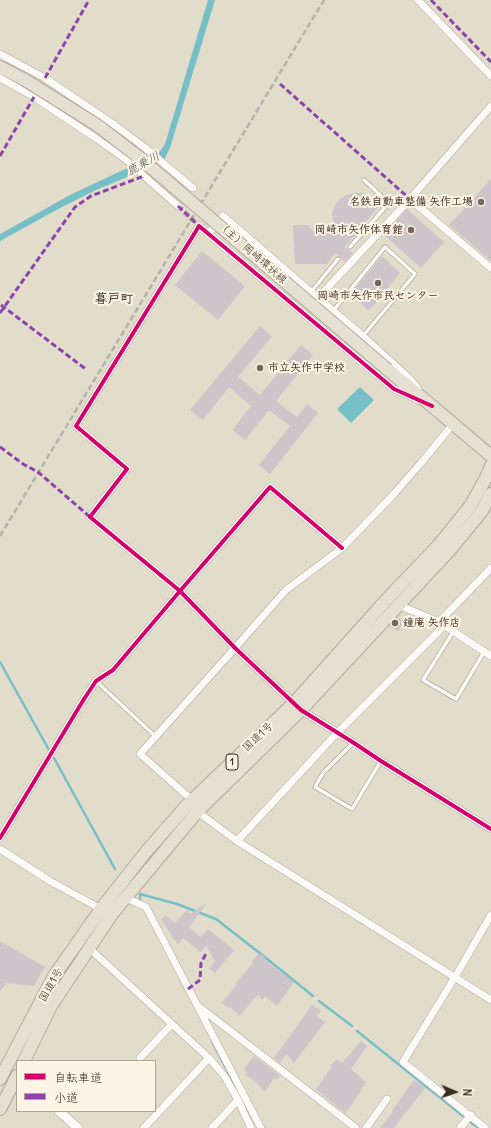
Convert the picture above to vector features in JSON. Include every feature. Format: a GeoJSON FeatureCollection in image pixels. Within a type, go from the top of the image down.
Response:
{"type":"FeatureCollection","features":[{"type":"Feature","properties":{"kind":"main road","name":"（主）岡崎環状線"},"geometry":{"type":"LineString","coordinates":[[0,66],[97,125],[140,158],[491,456]]}},
{"type":"Feature","properties":{"kind":"main road","name":"国道1号"},"geometry":{"type":"LineString","coordinates":[[297,707],[388,598],[438,546],[471,505],[491,466]]}},
{"type":"Feature","properties":{"kind":"main road","name":"国道1号"},"geometry":{"type":"LineString","coordinates":[[0,1079],[3,1066],[54,976],[101,909],[145,853],[192,805],[297,707],[398,606],[449,551],[482,511],[491,494]]}},
{"type":"Feature","properties":{"kind":"main road","name":"国道1号"},"geometry":{"type":"LineString","coordinates":[[25,1060],[52,1006],[112,914],[126,898],[192,805]]}},
{"type":"Feature","properties":{"kind":"main road"},"geometry":{"type":"LineString","coordinates":[[0,1109],[16,1077]]}},
{"type":"Feature","properties":{"kind":"street"},"geometry":{"type":"LineString","coordinates":[[418,0],[491,76]]}},
{"type":"Feature","properties":{"kind":"street"},"geometry":{"type":"LineString","coordinates":[[0,54],[44,78],[116,126],[144,147],[193,188]]}},
{"type":"Feature","properties":{"kind":"street"},"geometry":{"type":"LineString","coordinates":[[0,78],[34,97],[128,161],[178,206]]}},
{"type":"Feature","properties":{"kind":"street"},"geometry":{"type":"LineString","coordinates":[[318,298],[410,199],[491,106]]}},
{"type":"Feature","properties":{"kind":"street"},"geometry":{"type":"LineString","coordinates":[[128,161],[144,147]]}},
{"type":"Feature","properties":{"kind":"street"},"geometry":{"type":"LineString","coordinates":[[410,199],[491,268]]}},
{"type":"Feature","properties":{"kind":"street"},"geometry":{"type":"LineString","coordinates":[[208,234],[223,216],[363,336],[410,379],[432,406]]}},
{"type":"Feature","properties":{"kind":"street"},"geometry":{"type":"LineString","coordinates":[[432,406],[394,389],[199,226],[76,426],[127,469],[90,517],[180,591],[235,648],[297,707],[381,762],[491,829]]}},
{"type":"Feature","properties":{"kind":"street"},"geometry":{"type":"LineString","coordinates":[[453,424],[393,495],[342,548],[286,590],[140,754],[192,805],[237,841],[491,1000]]}},
{"type":"Feature","properties":{"kind":"street"},"geometry":{"type":"LineString","coordinates":[[0,838],[96,681],[113,670],[270,487],[342,548]]}},
{"type":"Feature","properties":{"kind":"street"},"geometry":{"type":"LineString","coordinates":[[237,841],[441,624],[491,568]]}},
{"type":"Feature","properties":{"kind":"street"},"geometry":{"type":"LineString","coordinates":[[388,598],[398,606],[441,624],[488,654]]}},
{"type":"Feature","properties":{"kind":"street"},"geometry":{"type":"LineString","coordinates":[[0,849],[50,881],[101,909]]}},
{"type":"Feature","properties":{"kind":"street"},"geometry":{"type":"LineString","coordinates":[[126,898],[146,907],[259,1127]]}},
{"type":"Feature","properties":{"kind":"street"},"geometry":{"type":"LineString","coordinates":[[485,1128],[403,1062],[491,915]]}},
{"type":"Feature","properties":{"kind":"street"},"geometry":{"type":"LineString","coordinates":[[90,949],[209,1058],[225,1077],[251,1128]]}},
{"type":"Feature","properties":{"kind":"street"},"geometry":{"type":"LineString","coordinates":[[196,1004],[356,1128]]}},
{"type":"Feature","properties":{"kind":"street"},"geometry":{"type":"LineString","coordinates":[[140,1058],[172,1024]]}},
{"type":"Feature","properties":{"kind":"street"},"geometry":{"type":"LineString","coordinates":[[144,1128],[209,1058]]}},
{"type":"Feature","properties":{"kind":"street"},"geometry":{"type":"LineString","coordinates":[[3,1066],[16,1074]]}},
{"type":"Feature","properties":{"kind":"street"},"geometry":{"type":"LineString","coordinates":[[366,1128],[387,1099]]}},
{"type":"Feature","properties":{"kind":"street"},"geometry":{"type":"LineString","coordinates":[[212,1128],[238,1100]]}},
{"type":"Feature","properties":{"kind":"street"},"geometry":{"type":"LineString","coordinates":[[60,1112],[78,1128]]}},
{"type":"Feature","properties":{"kind":"street"},"geometry":{"type":"LineString","coordinates":[[460,1128],[471,1116]]}},
{"type":"Feature","properties":{"kind":"lane"},"geometry":{"type":"LineString","coordinates":[[350,247],[389,203],[364,180]]}},
{"type":"Feature","properties":{"kind":"lane"},"geometry":{"type":"LineString","coordinates":[[333,311],[385,247],[415,274],[363,336]]}},
{"type":"Feature","properties":{"kind":"lane"},"geometry":{"type":"LineString","coordinates":[[311,292],[338,259]]}},
{"type":"Feature","properties":{"kind":"lane"},"geometry":{"type":"LineString","coordinates":[[453,632],[423,680],[456,699],[488,654]]}},
{"type":"Feature","properties":{"kind":"lane"},"geometry":{"type":"LineString","coordinates":[[96,681],[155,736]]}},
{"type":"Feature","properties":{"kind":"lane"},"geometry":{"type":"LineString","coordinates":[[354,743],[323,773],[315,788],[352,809],[381,762]]}},
{"type":"Feature","properties":{"kind":"water","name":"鹿乗川"},"geometry":{"type":"Polygon","coordinates":[[[208,0],[215,0],[170,148],[163,162],[96,190],[0,241],[0,234],[70,195],[159,153],[165,144],[208,0]]]}},
{"type":"Feature","properties":{"kind":"water"},"geometry":{"type":"Polygon","coordinates":[[[360,387],[374,400],[351,423],[337,409],[360,387]]]}},
{"type":"Feature","properties":{"kind":"building","name":"名鉄自動車整備 矢作工場"},"geometry":{"type":"Polygon","coordinates":[[[491,179],[491,261],[449,225],[491,179]]]}},
{"type":"Feature","properties":{"kind":"building"},"geometry":{"type":"Polygon","coordinates":[[[364,193],[379,206],[345,247],[353,253],[345,262],[335,253],[327,264],[295,264],[293,225],[308,225],[316,234],[327,232],[334,224],[332,214],[335,205],[346,195],[364,193]]]}},
{"type":"Feature","properties":{"kind":"building"},"geometry":{"type":"Polygon","coordinates":[[[407,209],[444,242],[421,268],[384,235],[407,209]]]}},
{"type":"Feature","properties":{"kind":"building"},"geometry":{"type":"Polygon","coordinates":[[[202,251],[245,286],[218,320],[175,285],[202,251]]]}},
{"type":"Feature","properties":{"kind":"building"},"geometry":{"type":"Polygon","coordinates":[[[382,256],[400,273],[369,311],[351,294],[382,256]]]}},
{"type":"Feature","properties":{"kind":"building"},"geometry":{"type":"Polygon","coordinates":[[[260,326],[272,336],[238,377],[260,395],[301,345],[313,355],[276,401],[297,417],[307,404],[318,413],[270,474],[259,465],[290,426],[269,410],[245,440],[232,430],[251,406],[229,387],[203,420],[190,410],[260,326]]]}},
{"type":"Feature","properties":{"kind":"building","name":"鐘庵 矢作店"},"geometry":{"type":"Polygon","coordinates":[[[398,617],[404,622],[398,631],[390,626],[398,617]]]}},
{"type":"Feature","properties":{"kind":"building"},"geometry":{"type":"Polygon","coordinates":[[[205,904],[189,927],[201,937],[208,929],[234,950],[215,973],[209,969],[215,961],[206,946],[201,952],[183,938],[178,944],[161,920],[165,915],[175,923],[187,910],[190,914],[205,904]]]}},
{"type":"Feature","properties":{"kind":"building"},"geometry":{"type":"Polygon","coordinates":[[[0,941],[45,967],[34,986],[6,983],[0,991],[0,941]]]}},
{"type":"Feature","properties":{"kind":"building"},"geometry":{"type":"Polygon","coordinates":[[[259,953],[265,957],[264,959],[294,982],[277,1006],[265,996],[262,1000],[258,994],[240,1016],[230,1007],[229,1008],[222,1003],[259,953]]]}},
{"type":"Feature","properties":{"kind":"building"},"geometry":{"type":"Polygon","coordinates":[[[312,1005],[321,1011],[317,1016],[325,1022],[294,1063],[286,1054],[280,1063],[274,1058],[312,1005]]]}},
{"type":"Feature","properties":{"kind":"building"},"geometry":{"type":"Polygon","coordinates":[[[361,1041],[367,1046],[351,1069],[366,1082],[353,1101],[354,1102],[345,1113],[316,1089],[332,1067],[330,1066],[337,1059],[342,1063],[361,1041]]]}},
{"type":"Feature","properties":{"kind":"building"},"geometry":{"type":"Polygon","coordinates":[[[254,1056],[280,1076],[277,1080],[274,1078],[265,1092],[255,1081],[245,1075],[247,1072],[244,1069],[254,1056]]]}},
{"type":"Feature","properties":{"kind":"building"},"geometry":{"type":"Polygon","coordinates":[[[414,1080],[425,1088],[394,1128],[380,1128],[393,1112],[392,1111],[414,1080]]]}},
{"type":"Feature","properties":{"kind":"waterway"},"geometry":{"type":"LineString","coordinates":[[0,662],[49,750]]}},
{"type":"Feature","properties":{"kind":"waterway"},"geometry":{"type":"LineString","coordinates":[[54,758],[115,869]]}},
{"type":"Feature","properties":{"kind":"waterway"},"geometry":{"type":"LineString","coordinates":[[140,902],[140,894],[177,904],[216,919],[313,996]]}},
{"type":"Feature","properties":{"kind":"waterway"},"geometry":{"type":"LineString","coordinates":[[319,1001],[352,1026]]}},
{"type":"Feature","properties":{"kind":"waterway"},"geometry":{"type":"LineString","coordinates":[[357,1031],[463,1116]]}},
{"type":"Feature","properties":{"kind":"waterway"},"geometry":{"type":"LineString","coordinates":[[212,1041],[248,1111]]}},
{"type":"Feature","properties":{"kind":"waterway"},"geometry":{"type":"LineString","coordinates":[[468,1120],[478,1128]]}},
{"type":"Feature","properties":{"kind":"tunnel"},"geometry":{"type":"LineString","coordinates":[[178,206],[199,226]]}},
{"type":"Feature","properties":{"kind":"railway"},"geometry":{"type":"LineString","coordinates":[[0,536],[324,0]]}},
{"type":"Feature","properties":{"kind":"marked path"},"geometry":{"type":"LineString","coordinates":[[45,78],[89,0]]}},
{"type":"Feature","properties":{"kind":"marked path"},"geometry":{"type":"LineString","coordinates":[[431,0],[491,62]]}},
{"type":"Feature","properties":{"kind":"marked path"},"geometry":{"type":"LineString","coordinates":[[280,84],[410,199]]}},
{"type":"Feature","properties":{"kind":"marked path"},"geometry":{"type":"LineString","coordinates":[[0,156],[34,97]]}},
{"type":"Feature","properties":{"kind":"marked path"},"geometry":{"type":"LineString","coordinates":[[0,313],[75,207],[91,196],[144,176]]}},
{"type":"Feature","properties":{"kind":"marked path"},"geometry":{"type":"LineString","coordinates":[[178,206],[199,226]]}},
{"type":"Feature","properties":{"kind":"marked path"},"geometry":{"type":"LineString","coordinates":[[1,305],[87,370]]}},
{"type":"Feature","properties":{"kind":"marked path"},"geometry":{"type":"LineString","coordinates":[[0,447],[23,464],[38,472],[90,517]]}},
{"type":"Feature","properties":{"kind":"marked path"},"geometry":{"type":"LineString","coordinates":[[188,989],[200,980],[201,963],[207,952]]}},
{"type":"Feature","properties":{"kind":"cycle path"},"geometry":{"type":"LineString","coordinates":[[432,406],[394,389],[199,226],[76,426],[127,469],[90,517],[180,591],[235,648],[301,710],[491,829]]}},
{"type":"Feature","properties":{"kind":"cycle path"},"geometry":{"type":"LineString","coordinates":[[0,838],[96,681],[113,670],[270,487],[342,548]]}},
{"type":"Feature","properties":{"kind":"place","name":"名鉄自動車整備 矢作工場"},"geometry":{"type":"Point","coordinates":[481,202]}},
{"type":"Feature","properties":{"kind":"place","name":"岡崎市矢作体育館"},"geometry":{"type":"Point","coordinates":[411,230]}},
{"type":"Feature","properties":{"kind":"place","name":"岡崎市矢作市民センター"},"geometry":{"type":"Point","coordinates":[378,283]}},
{"type":"Feature","properties":{"kind":"place","name":"市立矢作中学校"},"geometry":{"type":"Point","coordinates":[260,368]}},
{"type":"Feature","properties":{"kind":"place","name":"鐘庵 矢作店"},"geometry":{"type":"Point","coordinates":[395,623]}},
{"type":"Feature","properties":{"kind":"district","name":"暮戸町"},"geometry":{"type":"Point","coordinates":[114,299]}}]}
